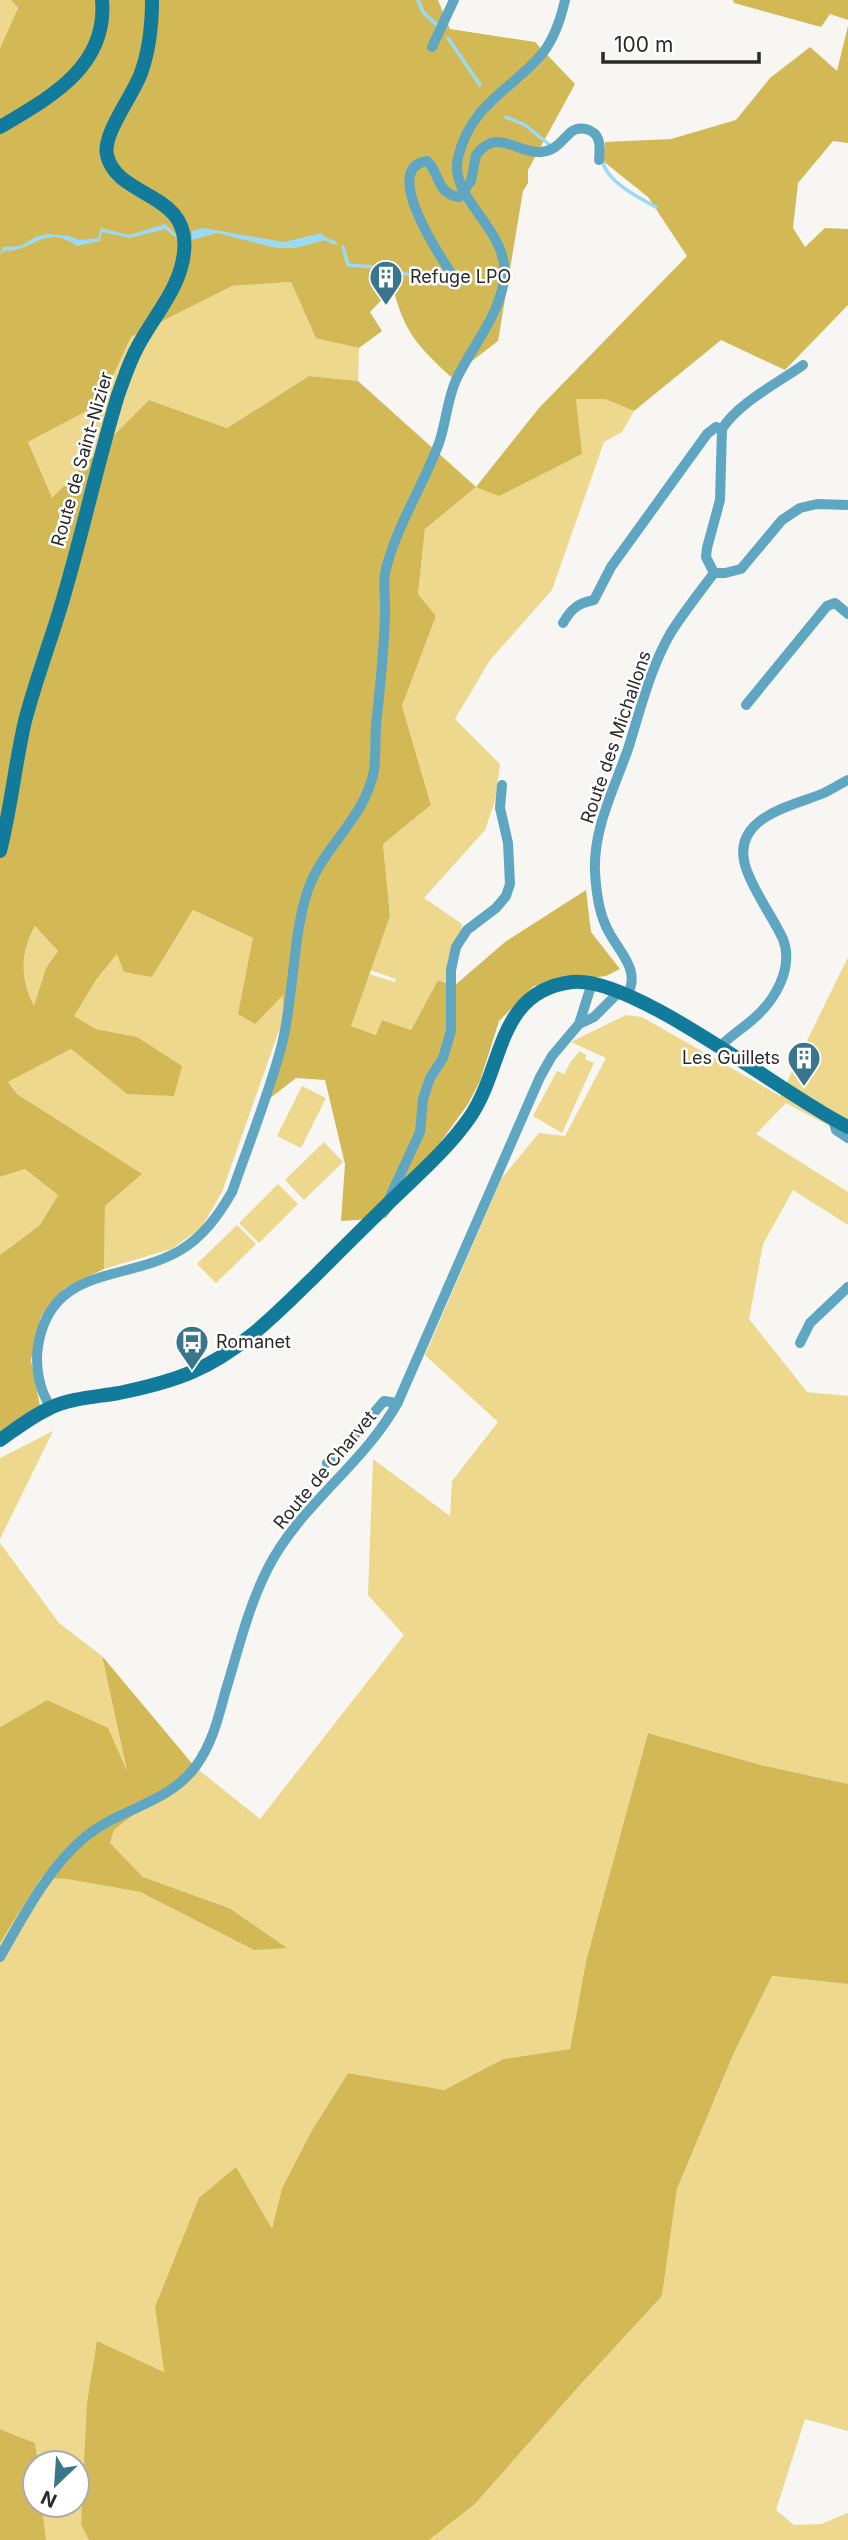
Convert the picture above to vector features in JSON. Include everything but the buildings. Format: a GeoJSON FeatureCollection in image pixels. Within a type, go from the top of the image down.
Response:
{"type":"FeatureCollection","features":[{"type":"Feature","properties":{"kind":"main road"},"geometry":{"type":"LineString","coordinates":[[0,127],[59,90],[78,73],[91,54],[98,35],[102,0]]}},
{"type":"Feature","properties":{"kind":"main road","name":"Route de Saint-Nizier"},"geometry":{"type":"LineString","coordinates":[[0,851],[26,719],[56,626],[116,402],[129,364],[174,284],[184,256],[184,234],[175,215],[166,205],[116,173],[109,162],[106,149],[108,139],[144,65],[152,0]]}},
{"type":"Feature","properties":{"kind":"main road"},"geometry":{"type":"LineString","coordinates":[[0,1440],[51,1407],[151,1386],[211,1363],[246,1342],[445,1147],[481,1100],[507,1027],[535,995],[552,987],[571,982],[592,983],[623,994],[678,1022],[848,1127]]}},
{"type":"Feature","properties":{"kind":"street"},"geometry":{"type":"LineString","coordinates":[[432,47],[454,0]]}},
{"type":"Feature","properties":{"kind":"street"},"geometry":{"type":"LineString","coordinates":[[51,1407],[46,1401],[37,1370],[37,1353],[47,1315],[55,1303],[71,1289],[88,1280],[176,1253],[194,1242],[220,1214],[232,1192],[282,1043],[306,895],[314,875],[361,808],[374,769],[385,615],[385,573],[400,527],[420,489],[439,442],[455,382],[495,315],[505,277],[503,256],[497,241],[460,187],[456,163],[467,130],[485,105],[544,52],[556,29],[565,0]]}},
{"type":"Feature","properties":{"kind":"street"},"geometry":{"type":"LineString","coordinates":[[453,285],[455,279],[430,241],[416,211],[411,173],[414,166],[426,161],[447,194],[459,197],[471,181],[475,155],[490,143],[510,144],[540,152],[560,145],[572,131],[588,130],[596,134],[600,142],[599,160]]}},
{"type":"Feature","properties":{"kind":"street"},"geometry":{"type":"LineString","coordinates":[[803,365],[742,408],[727,420],[722,429],[720,500],[706,558],[713,573],[741,569],[782,520],[800,508],[817,504],[848,505]]}},
{"type":"Feature","properties":{"kind":"street"},"geometry":{"type":"LineString","coordinates":[[563,623],[571,610],[581,602],[594,600],[611,567],[707,435],[716,427],[722,429]]}},
{"type":"Feature","properties":{"kind":"street","name":"Route des Michallons"},"geometry":{"type":"LineString","coordinates":[[623,994],[633,985],[632,974],[600,913],[596,887],[596,845],[655,666],[670,635],[713,573]]}},
{"type":"Feature","properties":{"kind":"street"},"geometry":{"type":"LineString","coordinates":[[746,705],[827,606],[835,603],[848,614]]}},
{"type":"Feature","properties":{"kind":"street"},"geometry":{"type":"LineString","coordinates":[[719,1048],[728,1037],[754,1019],[765,1007],[775,993],[787,964],[787,947],[745,864],[745,849],[751,831],[762,818],[825,793],[848,780]]}},
{"type":"Feature","properties":{"kind":"street"},"geometry":{"type":"LineString","coordinates":[[384,1207],[420,1132],[423,1099],[430,1078],[443,1058],[451,1031],[451,970],[456,947],[467,930],[496,908],[506,896],[510,884],[508,843],[500,808],[502,785]]}},
{"type":"Feature","properties":{"kind":"street","name":"Route de Charvet"},"geometry":{"type":"LineString","coordinates":[[0,1957],[49,1877],[86,1836],[176,1787],[195,1767],[209,1745],[252,1604],[268,1567],[317,1501],[385,1427],[540,1077],[552,1056],[579,1024],[592,983]]}},
{"type":"Feature","properties":{"kind":"street","name":"Route de Charvet"},"geometry":{"type":"LineString","coordinates":[[579,1024],[594,1017],[623,994]]}},
{"type":"Feature","properties":{"kind":"street"},"geometry":{"type":"LineString","coordinates":[[833,1119],[836,1130],[848,1138]]}},
{"type":"Feature","properties":{"kind":"street"},"geometry":{"type":"LineString","coordinates":[[800,1343],[810,1323],[848,1287]]}},
{"type":"Feature","properties":{"kind":"street"},"geometry":{"type":"LineString","coordinates":[[327,1463],[334,1459],[384,1401],[397,1403]]}},
{"type":"Feature","properties":{"kind":"shaded area"},"geometry":{"type":"Polygon","coordinates":[[[0,0],[11,0],[18,8],[0,48],[0,0]]]}},
{"type":"Feature","properties":{"kind":"shaded area"},"geometry":{"type":"Polygon","coordinates":[[[11,0],[438,0],[450,29],[535,42],[575,84],[528,170],[528,183],[523,191],[498,341],[451,377],[414,338],[402,317],[393,288],[370,312],[382,331],[359,348],[316,338],[291,282],[232,286],[131,337],[100,404],[28,442],[52,498],[149,400],[227,428],[309,376],[358,381],[476,487],[425,529],[418,594],[436,616],[402,706],[431,805],[383,844],[390,916],[351,1026],[376,1035],[382,1020],[411,1030],[438,980],[454,986],[505,942],[586,890],[591,932],[620,969],[606,976],[534,986],[499,1021],[480,1081],[468,1104],[386,1218],[341,1221],[345,1164],[325,1080],[296,1078],[269,1099],[284,1053],[283,995],[255,1024],[238,1014],[253,938],[193,910],[152,977],[124,972],[117,954],[96,980],[74,1016],[96,1029],[137,1037],[182,1066],[174,1096],[127,1094],[71,1049],[8,1082],[17,1094],[142,1174],[105,1206],[104,1269],[65,1288],[41,1317],[31,1360],[40,1406],[0,1432],[0,1255],[40,1225],[58,1195],[25,1169],[0,1177],[0,48],[18,8],[11,0]],[[35,926],[24,956],[26,986],[34,1006],[46,968],[58,951],[35,926]]]}},
{"type":"Feature","properties":{"kind":"shaded area"},"geometry":{"type":"Polygon","coordinates":[[[733,0],[848,0],[848,20],[830,14],[821,27],[734,3],[733,0]]]}},
{"type":"Feature","properties":{"kind":"shaded area"},"geometry":{"type":"Polygon","coordinates":[[[848,26],[848,143],[833,141],[798,183],[793,228],[805,247],[825,228],[848,229],[848,305],[785,370],[721,340],[634,411],[605,399],[576,399],[582,454],[499,496],[476,487],[539,408],[687,256],[648,197],[603,161],[605,142],[671,139],[736,120],[770,78],[810,47],[837,71],[848,26]]]}},
{"type":"Feature","properties":{"kind":"shaded area"},"geometry":{"type":"Polygon","coordinates":[[[291,282],[316,337],[359,348],[358,381],[309,376],[227,428],[149,400],[52,499],[28,442],[100,404],[131,337],[232,286],[291,282]]]}},
{"type":"Feature","properties":{"kind":"shaded area"},"geometry":{"type":"Polygon","coordinates":[[[576,399],[605,399],[634,411],[622,432],[604,442],[552,590],[490,660],[455,719],[500,764],[495,801],[485,830],[424,898],[462,924],[454,986],[438,980],[411,1030],[382,1020],[377,1035],[351,1026],[369,974],[395,982],[396,979],[370,970],[390,916],[383,844],[431,805],[402,706],[436,616],[418,594],[425,529],[576,399]]]}},
{"type":"Feature","properties":{"kind":"shaded area"},"geometry":{"type":"Polygon","coordinates":[[[193,910],[253,938],[283,994],[283,1019],[222,1192],[201,1228],[171,1249],[104,1269],[105,1206],[141,1175],[17,1094],[8,1082],[71,1049],[127,1094],[137,1037],[96,1029],[73,1016],[117,954],[152,977],[193,910]]]}},
{"type":"Feature","properties":{"kind":"shaded area"},"geometry":{"type":"Polygon","coordinates":[[[35,926],[58,951],[46,968],[34,1007],[24,976],[24,957],[35,926]]]}},
{"type":"Feature","properties":{"kind":"shaded area"},"geometry":{"type":"Polygon","coordinates":[[[848,957],[848,1136],[786,1103],[756,1134],[848,1192],[848,1225],[793,1190],[763,1244],[749,1319],[807,1392],[848,1396],[848,1784],[761,1765],[648,1733],[586,1961],[570,2049],[503,2059],[444,2090],[348,2073],[311,2132],[282,2188],[272,2230],[155,2307],[164,2372],[97,2342],[88,2449],[36,2449],[35,2443],[0,2429],[0,1943],[41,1878],[67,1879],[140,1892],[254,1950],[229,1908],[143,1877],[110,1843],[114,1830],[195,1767],[260,1819],[404,1635],[368,1595],[373,1459],[450,1516],[452,1481],[498,1422],[425,1355],[501,1179],[539,1133],[565,1136],[606,1058],[571,1042],[626,1015],[642,1017],[780,1096],[848,957]]]}},
{"type":"Feature","properties":{"kind":"shaded area"},"geometry":{"type":"Polygon","coordinates":[[[580,1051],[586,1055],[585,1059],[594,1063],[562,1133],[533,1116],[557,1071],[564,1074],[580,1051]]]}},
{"type":"Feature","properties":{"kind":"shaded area"},"geometry":{"type":"Polygon","coordinates":[[[302,1086],[326,1098],[301,1148],[277,1136],[302,1086]]]}},
{"type":"Feature","properties":{"kind":"shaded area"},"geometry":{"type":"Polygon","coordinates":[[[324,1142],[343,1162],[304,1200],[285,1180],[324,1142]]]}},
{"type":"Feature","properties":{"kind":"shaded area"},"geometry":{"type":"Polygon","coordinates":[[[25,1169],[58,1195],[40,1225],[0,1255],[0,1177],[25,1169]]]}},
{"type":"Feature","properties":{"kind":"shaded area"},"geometry":{"type":"Polygon","coordinates":[[[278,1184],[298,1204],[259,1243],[239,1223],[278,1184]]]}},
{"type":"Feature","properties":{"kind":"shaded area"},"geometry":{"type":"Polygon","coordinates":[[[237,1225],[256,1244],[216,1283],[197,1264],[237,1225]]]}},
{"type":"Feature","properties":{"kind":"shaded area"},"geometry":{"type":"Polygon","coordinates":[[[53,1431],[0,1539],[0,1458],[53,1431]]]}},
{"type":"Feature","properties":{"kind":"shaded area"},"geometry":{"type":"Polygon","coordinates":[[[0,1543],[59,1623],[102,1656],[128,1776],[47,1700],[0,1727],[0,1543]]]}},
{"type":"Feature","properties":{"kind":"shaded area"},"geometry":{"type":"Polygon","coordinates":[[[102,1656],[195,1767],[114,1830],[110,1843],[143,1877],[229,1908],[287,1948],[254,1950],[140,1892],[67,1879],[41,1878],[0,1943],[0,1727],[47,1700],[108,1728],[127,1771],[102,1656]]]}},
{"type":"Feature","properties":{"kind":"shaded area"},"geometry":{"type":"Polygon","coordinates":[[[648,1733],[761,1765],[848,1784],[848,1984],[772,1976],[733,2055],[677,2189],[662,2296],[475,2504],[429,2540],[89,2540],[81,2525],[81,2519],[91,2519],[91,2449],[85,2449],[87,2403],[97,2341],[164,2372],[155,2307],[199,2198],[236,2167],[272,2229],[282,2188],[311,2132],[348,2073],[444,2090],[503,2059],[570,2049],[586,1961],[648,1733]]]}},
{"type":"Feature","properties":{"kind":"shaded area"},"geometry":{"type":"Polygon","coordinates":[[[772,1976],[848,1984],[848,2431],[805,2419],[776,2510],[794,2525],[821,2524],[848,2513],[848,2540],[429,2540],[475,2504],[662,2296],[677,2189],[733,2055],[772,1976]]]}},
{"type":"Feature","properties":{"kind":"shaded area"},"geometry":{"type":"Polygon","coordinates":[[[0,2429],[35,2443],[36,2449],[21,2449],[21,2519],[44,2519],[46,2540],[0,2540],[0,2429]]]}},
{"type":"Feature","properties":{"kind":"shaded area"},"geometry":{"type":"Polygon","coordinates":[[[44,2519],[82,2519],[81,2525],[89,2540],[46,2540],[44,2519]]]}},
{"type":"Feature","properties":{"kind":"water"},"geometry":{"type":"Polygon","coordinates":[[[165,224],[178,239],[165,229],[130,238],[102,232],[100,241],[77,246],[56,237],[47,238],[14,250],[4,251],[0,255],[3,247],[21,246],[35,237],[47,234],[80,240],[98,238],[101,228],[129,235],[165,224]]]}},
{"type":"Feature","properties":{"kind":"water"},"geometry":{"type":"Polygon","coordinates":[[[203,228],[284,242],[322,233],[325,240],[296,248],[276,248],[217,233],[192,240],[192,231],[203,228]]]}},
{"type":"Feature","properties":{"kind":"waterway"},"geometry":{"type":"LineString","coordinates":[[418,0],[423,12],[438,26]]}},
{"type":"Feature","properties":{"kind":"waterway"},"geometry":{"type":"LineString","coordinates":[[448,38],[480,85]]}},
{"type":"Feature","properties":{"kind":"waterway"},"geometry":{"type":"LineString","coordinates":[[506,117],[525,125],[551,146]]}},
{"type":"Feature","properties":{"kind":"waterway"},"geometry":{"type":"LineString","coordinates":[[603,163],[618,183],[656,207]]}},
{"type":"Feature","properties":{"kind":"waterway"},"geometry":{"type":"LineString","coordinates":[[321,237],[335,243]]}},
{"type":"Feature","properties":{"kind":"waterway"},"geometry":{"type":"LineString","coordinates":[[343,247],[348,265],[374,267],[424,278]]}},
{"type":"Feature","properties":{"kind":"place","name":"Refuge LPO"},"geometry":{"type":"Point","coordinates":[386,307]}},
{"type":"Feature","properties":{"kind":"place","name":"Les Guillets"},"geometry":{"type":"Point","coordinates":[804,1088]}},
{"type":"Feature","properties":{"kind":"place","name":"Romanet"},"geometry":{"type":"Point","coordinates":[192,1372]}}]}
